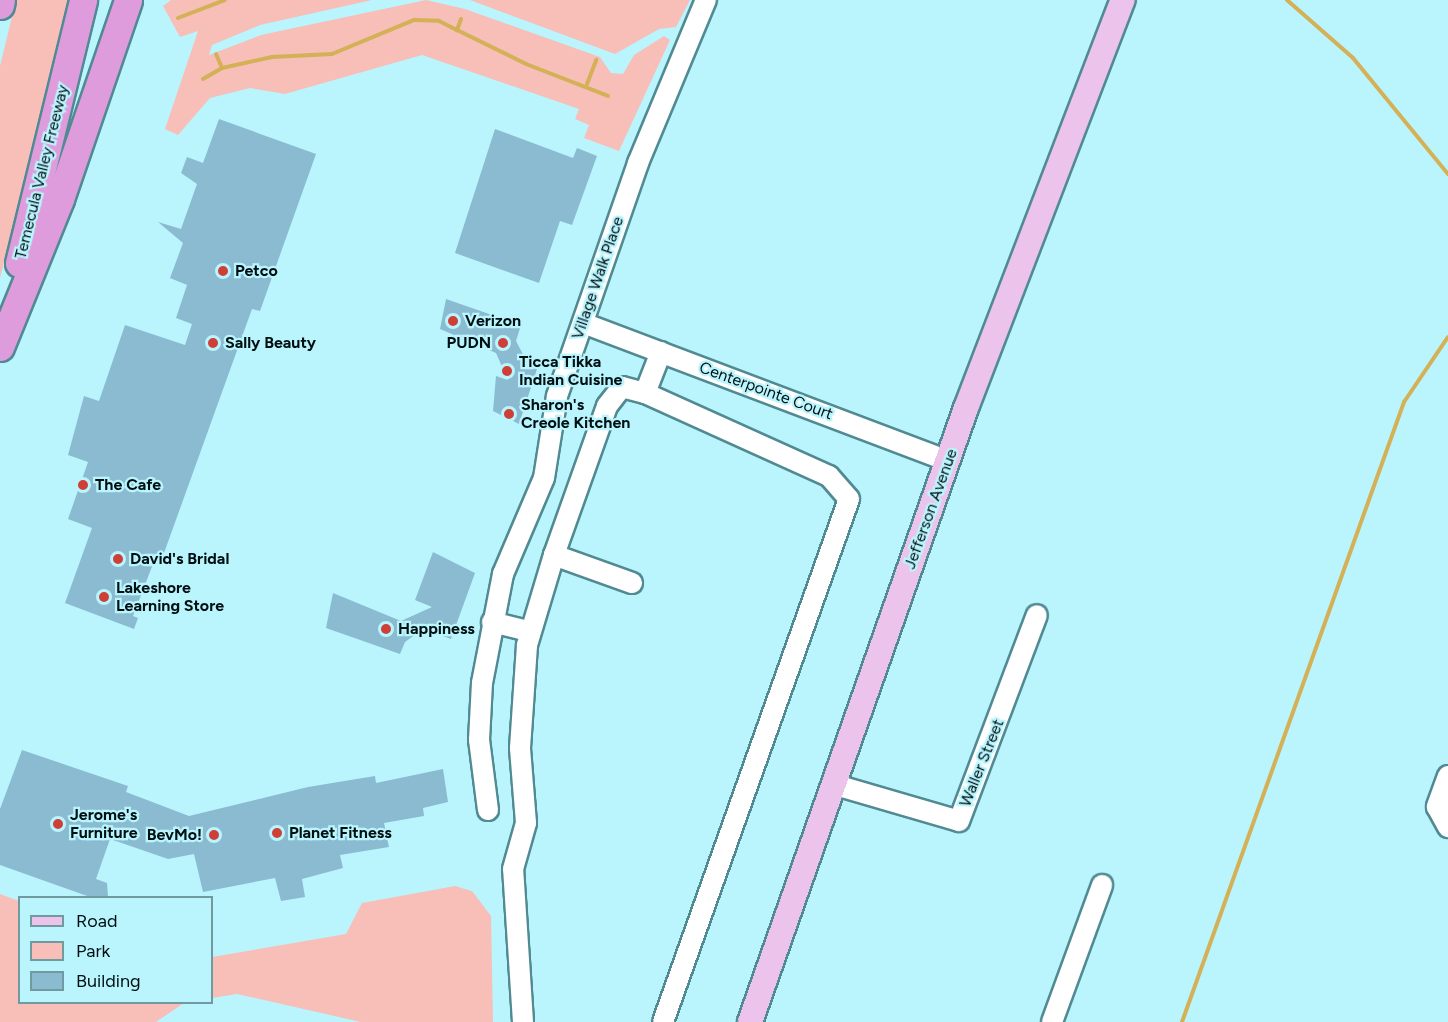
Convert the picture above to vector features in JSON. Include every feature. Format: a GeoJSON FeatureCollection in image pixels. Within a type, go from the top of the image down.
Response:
{"type":"FeatureCollection","features":[{"type":"Feature","properties":{"kind":"highway"},"geometry":{"type":"LineString","coordinates":[[0,5],[1,0]]}},
{"type":"Feature","properties":{"kind":"highway","name":"Temecula Valley Freeway"},"geometry":{"type":"LineString","coordinates":[[0,345],[83,0]]}},
{"type":"Feature","properties":{"kind":"highway"},"geometry":{"type":"LineString","coordinates":[[0,345],[60,199],[128,0]]}},
{"type":"Feature","properties":{"kind":"main road","name":"Jefferson Avenue"},"geometry":{"type":"LineString","coordinates":[[750,1022],[966,408],[1122,0]]}},
{"type":"Feature","properties":{"kind":"street","name":"Village Walk Place"},"geometry":{"type":"LineString","coordinates":[[488,810],[479,740],[483,657],[503,574],[544,478],[557,396],[638,163],[706,0]]}},
{"type":"Feature","properties":{"kind":"street","name":"Centerpointe Court"},"geometry":{"type":"LineString","coordinates":[[583,323],[948,461]]}},
{"type":"Feature","properties":{"kind":"street"},"geometry":{"type":"LineString","coordinates":[[645,393],[661,352]]}},
{"type":"Feature","properties":{"kind":"street"},"geometry":{"type":"LineString","coordinates":[[523,1022],[513,869],[526,823],[520,748],[528,631],[607,406],[622,387],[645,393],[830,476],[849,499],[663,1022]]}},
{"type":"Feature","properties":{"kind":"street"},"geometry":{"type":"LineString","coordinates":[[554,555],[632,583]]}},
{"type":"Feature","properties":{"kind":"street","name":"Waller Street"},"geometry":{"type":"LineString","coordinates":[[832,784],[959,821],[1036,615]]}},
{"type":"Feature","properties":{"kind":"street"},"geometry":{"type":"LineString","coordinates":[[492,622],[528,631]]}},
{"type":"Feature","properties":{"kind":"street"},"geometry":{"type":"LineString","coordinates":[[1448,776],[1437,807],[1448,827]]}},
{"type":"Feature","properties":{"kind":"street"},"geometry":{"type":"LineString","coordinates":[[1052,1022],[1102,885]]}},
{"type":"Feature","properties":{"kind":"green space"},"geometry":{"type":"Polygon","coordinates":[[[16,0],[69,0],[0,278],[0,66],[16,0]]]}},
{"type":"Feature","properties":{"kind":"green space"},"geometry":{"type":"Polygon","coordinates":[[[171,0],[372,0],[260,25],[212,45],[209,55],[261,35],[426,0],[465,9],[600,57],[611,73],[623,74],[634,55],[664,36],[670,40],[619,151],[584,138],[589,125],[575,119],[579,109],[422,55],[285,94],[250,88],[210,98],[178,135],[165,129],[198,31],[180,37],[163,6],[171,0]]]}},
{"type":"Feature","properties":{"kind":"green space"},"geometry":{"type":"Polygon","coordinates":[[[470,0],[690,0],[676,27],[659,29],[615,54],[470,0]]]}},
{"type":"Feature","properties":{"kind":"green space"},"geometry":{"type":"Polygon","coordinates":[[[455,886],[472,891],[491,916],[493,1022],[361,1022],[237,994],[213,998],[213,957],[346,934],[362,903],[455,886]]]}},
{"type":"Feature","properties":{"kind":"green space"},"geometry":{"type":"Polygon","coordinates":[[[0,894],[18,901],[18,1004],[183,1004],[156,1022],[0,1022],[0,894]]]}},
{"type":"Feature","properties":{"kind":"building"},"geometry":{"type":"Polygon","coordinates":[[[219,119],[316,154],[260,311],[252,309],[164,553],[158,551],[133,616],[138,618],[134,629],[65,603],[92,528],[68,519],[88,462],[68,455],[84,396],[99,401],[125,325],[185,345],[192,324],[176,318],[187,285],[170,278],[183,243],[158,222],[181,229],[197,184],[181,173],[187,157],[203,163],[219,119]]]}},
{"type":"Feature","properties":{"kind":"building"},"geometry":{"type":"Polygon","coordinates":[[[495,129],[573,158],[577,148],[597,156],[572,225],[560,221],[539,283],[455,253],[495,129]]]}},
{"type":"Feature","properties":{"kind":"building"},"geometry":{"type":"Polygon","coordinates":[[[446,299],[521,325],[516,341],[527,362],[538,366],[519,424],[493,411],[496,376],[508,380],[496,353],[440,329],[446,299]]]}},
{"type":"Feature","properties":{"kind":"building"},"geometry":{"type":"Polygon","coordinates":[[[433,552],[475,573],[451,639],[423,629],[405,642],[400,654],[326,628],[333,593],[401,621],[432,607],[415,600],[433,552]]]}},
{"type":"Feature","properties":{"kind":"building"},"geometry":{"type":"Polygon","coordinates":[[[22,750],[128,786],[126,792],[189,816],[308,787],[375,776],[376,783],[443,769],[448,802],[423,808],[424,816],[384,823],[389,847],[340,855],[343,868],[302,879],[305,897],[281,901],[275,878],[203,892],[194,854],[168,859],[110,839],[96,879],[107,883],[108,896],[87,896],[0,865],[0,809],[22,750]]]}},
{"type":"Feature","properties":{"kind":"waterway"},"geometry":{"type":"LineString","coordinates":[[178,18],[225,0]]}},
{"type":"Feature","properties":{"kind":"waterway"},"geometry":{"type":"LineString","coordinates":[[1287,0],[1353,58],[1448,174]]}},
{"type":"Feature","properties":{"kind":"waterway"},"geometry":{"type":"LineString","coordinates":[[461,19],[457,30],[526,64],[608,96]]}},
{"type":"Feature","properties":{"kind":"waterway"},"geometry":{"type":"LineString","coordinates":[[222,68],[272,57],[332,54],[414,20],[439,21],[457,30]]}},
{"type":"Feature","properties":{"kind":"waterway"},"geometry":{"type":"LineString","coordinates":[[203,79],[222,68],[216,54]]}},
{"type":"Feature","properties":{"kind":"waterway"},"geometry":{"type":"LineString","coordinates":[[587,84],[596,60]]}},
{"type":"Feature","properties":{"kind":"waterway"},"geometry":{"type":"LineString","coordinates":[[1182,1022],[1404,402],[1448,337]]}},
{"type":"Feature","properties":{"kind":"place","name":"Petco"},"geometry":{"type":"Point","coordinates":[223,271]}},
{"type":"Feature","properties":{"kind":"place","name":"Verizon"},"geometry":{"type":"Point","coordinates":[453,321]}},
{"type":"Feature","properties":{"kind":"place","name":"Sally Beauty"},"geometry":{"type":"Point","coordinates":[213,343]}},
{"type":"Feature","properties":{"kind":"place","name":"PUDN"},"geometry":{"type":"Point","coordinates":[503,343]}},
{"type":"Feature","properties":{"kind":"place","name":"Ticca Tikka Indian Cuisine"},"geometry":{"type":"Point","coordinates":[507,371]}},
{"type":"Feature","properties":{"kind":"place","name":"Sharon's Creole Kitchen"},"geometry":{"type":"Point","coordinates":[509,414]}},
{"type":"Feature","properties":{"kind":"place","name":"The Cafe"},"geometry":{"type":"Point","coordinates":[83,485]}},
{"type":"Feature","properties":{"kind":"place","name":"David's Bridal"},"geometry":{"type":"Point","coordinates":[118,559]}},
{"type":"Feature","properties":{"kind":"place","name":"Lakeshore Learning Store"},"geometry":{"type":"Point","coordinates":[104,597]}},
{"type":"Feature","properties":{"kind":"place","name":"Happiness"},"geometry":{"type":"Point","coordinates":[386,629]}},
{"type":"Feature","properties":{"kind":"place","name":"Jerome's Furniture"},"geometry":{"type":"Point","coordinates":[58,824]}},
{"type":"Feature","properties":{"kind":"place","name":"Planet Fitness"},"geometry":{"type":"Point","coordinates":[277,833]}},
{"type":"Feature","properties":{"kind":"place","name":"BevMo!"},"geometry":{"type":"Point","coordinates":[214,835]}}]}
